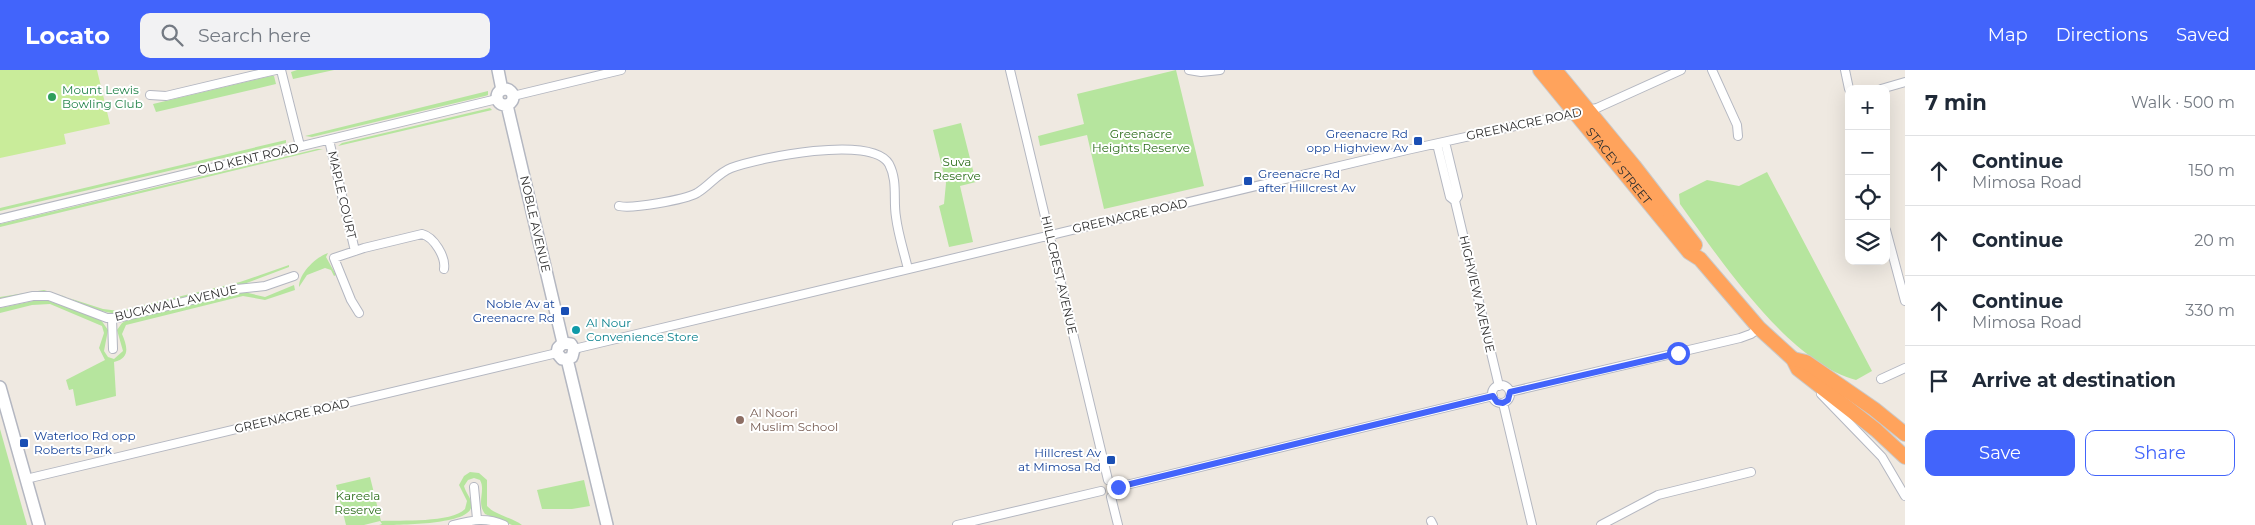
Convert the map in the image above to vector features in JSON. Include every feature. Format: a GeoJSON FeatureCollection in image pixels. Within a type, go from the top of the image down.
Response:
{"type":"FeatureCollection","features":[{"type":"Feature","properties":{"kind":"highway","name":"STACEY STREET"},"geometry":{"type":"LineString","coordinates":[[1540,70],[1582,112],[1673,215],[1697,248],[1700,259],[1759,328],[1793,359],[1798,369],[1869,424],[1905,457]]}},
{"type":"Feature","properties":{"kind":"highway","name":"STACEY STREET"},"geometry":{"type":"LineString","coordinates":[[1555,70],[1582,112]]}},
{"type":"Feature","properties":{"kind":"highway","name":"STACEY STREET"},"geometry":{"type":"LineString","coordinates":[[1793,359],[1806,362],[1874,409],[1905,434]]}},
{"type":"Feature","properties":{"kind":"street"},"geometry":{"type":"LineString","coordinates":[[150,95],[166,96],[276,70]]}},
{"type":"Feature","properties":{"kind":"street"},"geometry":{"type":"LineString","coordinates":[[281,70],[300,146]]}},
{"type":"Feature","properties":{"kind":"street","name":"NOBLE AVENUE"},"geometry":{"type":"LineString","coordinates":[[498,70],[562,352],[607,525]]}},
{"type":"Feature","properties":{"kind":"street","name":"OLD KENT ROAD"},"geometry":{"type":"LineString","coordinates":[[0,218],[621,70]]}},
{"type":"Feature","properties":{"kind":"street","name":"HILLCREST AVENUE"},"geometry":{"type":"LineString","coordinates":[[1010,70],[1108,480]]}},
{"type":"Feature","properties":{"kind":"street"},"geometry":{"type":"LineString","coordinates":[[1189,70],[1201,72],[1220,70]]}},
{"type":"Feature","properties":{"kind":"street","name":"GREENACRE ROAD"},"geometry":{"type":"LineString","coordinates":[[574,349],[1441,143],[1582,112],[1605,106],[1681,70]]}},
{"type":"Feature","properties":{"kind":"street"},"geometry":{"type":"LineString","coordinates":[[1712,70],[1736,124],[1738,136]]}},
{"type":"Feature","properties":{"kind":"street"},"geometry":{"type":"LineString","coordinates":[[1845,70],[1848,85]]}},
{"type":"Feature","properties":{"kind":"street"},"geometry":{"type":"LineString","coordinates":[[1890,86],[1905,82]]}},
{"type":"Feature","properties":{"kind":"street","name":"MAPLE COURT"},"geometry":{"type":"LineString","coordinates":[[329,140],[355,250]]}},
{"type":"Feature","properties":{"kind":"street","name":"HIGHVIEW AVENUE"},"geometry":{"type":"LineString","coordinates":[[1441,143],[1450,198],[1455,201],[1499,386]]}},
{"type":"Feature","properties":{"kind":"street"},"geometry":{"type":"LineString","coordinates":[[619,206],[635,207],[694,194],[731,168],[775,158],[821,149],[875,154],[884,159],[890,169],[896,195],[896,216],[908,269]]}},
{"type":"Feature","properties":{"kind":"street"},"geometry":{"type":"LineString","coordinates":[[359,313],[350,300],[334,258],[355,250],[415,235],[425,235],[431,239],[442,256],[444,269]]}},
{"type":"Feature","properties":{"kind":"street"},"geometry":{"type":"LineString","coordinates":[[1890,245],[1905,302]]}},
{"type":"Feature","properties":{"kind":"street","name":"BUCKWALL AVENUE"},"geometry":{"type":"LineString","coordinates":[[0,303],[33,296],[49,296],[112,318],[237,289],[265,286],[294,276]]}},
{"type":"Feature","properties":{"kind":"street"},"geometry":{"type":"LineString","coordinates":[[112,318],[113,349]]}},
{"type":"Feature","properties":{"kind":"street"},"geometry":{"type":"LineString","coordinates":[[1510,392],[1740,338],[1751,334],[1759,328]]}},
{"type":"Feature","properties":{"kind":"street"},"geometry":{"type":"LineString","coordinates":[[562,352],[571,344],[574,349]]}},
{"type":"Feature","properties":{"kind":"street","name":"GREENACRE ROAD"},"geometry":{"type":"LineString","coordinates":[[26,479],[562,352]]}},
{"type":"Feature","properties":{"kind":"street"},"geometry":{"type":"LineString","coordinates":[[1881,379],[1905,368]]}},
{"type":"Feature","properties":{"kind":"street","name":"STACEY STREET"},"geometry":{"type":"LineString","coordinates":[[1804,374],[1882,457],[1905,496]]}},
{"type":"Feature","properties":{"kind":"street"},"geometry":{"type":"LineString","coordinates":[[1499,386],[1506,387],[1510,392],[1508,400],[1503,403],[1497,402],[1493,396],[1494,390],[1499,386]]}},
{"type":"Feature","properties":{"kind":"street"},"geometry":{"type":"LineString","coordinates":[[0,387],[39,525]]}},
{"type":"Feature","properties":{"kind":"street"},"geometry":{"type":"LineString","coordinates":[[1118,487],[1493,396]]}},
{"type":"Feature","properties":{"kind":"street"},"geometry":{"type":"LineString","coordinates":[[1503,403],[1532,525]]}},
{"type":"Feature","properties":{"kind":"street"},"geometry":{"type":"LineString","coordinates":[[1601,525],[1658,494],[1752,472]]}},
{"type":"Feature","properties":{"kind":"street"},"geometry":{"type":"LineString","coordinates":[[1108,480],[1115,482],[1118,487],[1116,495],[1111,497],[1104,496],[1101,491],[1103,483],[1108,480]]}},
{"type":"Feature","properties":{"kind":"street"},"geometry":{"type":"LineString","coordinates":[[474,487],[477,519]]}},
{"type":"Feature","properties":{"kind":"street"},"geometry":{"type":"LineString","coordinates":[[957,525],[1101,491]]}},
{"type":"Feature","properties":{"kind":"street"},"geometry":{"type":"LineString","coordinates":[[1111,497],[1118,525]]}},
{"type":"Feature","properties":{"kind":"street"},"geometry":{"type":"LineString","coordinates":[[453,525],[477,519],[492,520],[504,525]]}},
{"type":"Feature","properties":{"kind":"green space","name":"Mount Lewis Bowling Club"},"geometry":{"type":"Polygon","coordinates":[[[0,70],[97,70],[110,124],[64,134],[66,144],[0,158],[0,70]]]}},
{"type":"Feature","properties":{"kind":"green space"},"geometry":{"type":"Polygon","coordinates":[[[297,70],[334,70],[293,79],[291,72],[297,70]]]}},
{"type":"Feature","properties":{"kind":"green space","name":"Greenacre Heights Reserve"},"geometry":{"type":"Polygon","coordinates":[[[1176,70],[1204,186],[1104,209],[1087,135],[1040,146],[1038,136],[1084,124],[1077,94],[1176,70]]]}},
{"type":"Feature","properties":{"kind":"green space"},"geometry":{"type":"Polygon","coordinates":[[[274,76],[276,84],[156,112],[153,104],[274,76]]]}},
{"type":"Feature","properties":{"kind":"green space"},"geometry":{"type":"Polygon","coordinates":[[[488,91],[488,95],[485,96],[312,137],[305,136],[488,91]]]}},
{"type":"Feature","properties":{"kind":"green space"},"geometry":{"type":"Polygon","coordinates":[[[490,108],[492,110],[338,146],[342,143],[490,108]]]}},
{"type":"Feature","properties":{"kind":"green space","name":"Suva Reserve"},"geometry":{"type":"Polygon","coordinates":[[[961,123],[976,182],[960,186],[973,242],[949,247],[939,206],[944,204],[946,183],[933,130],[961,123]]]}},
{"type":"Feature","properties":{"kind":"green space"},"geometry":{"type":"Polygon","coordinates":[[[286,140],[286,143],[0,211],[0,208],[286,140]]]}},
{"type":"Feature","properties":{"kind":"green space"},"geometry":{"type":"Polygon","coordinates":[[[323,149],[0,227],[0,224],[323,149]]]}},
{"type":"Feature","properties":{"kind":"green space"},"geometry":{"type":"Polygon","coordinates":[[[1767,172],[1872,371],[1856,380],[1831,370],[1805,353],[1781,331],[1735,279],[1680,204],[1679,194],[1707,180],[1739,186],[1767,172]]]}},
{"type":"Feature","properties":{"kind":"green space"},"geometry":{"type":"Polygon","coordinates":[[[328,253],[326,257],[336,275],[334,276],[331,270],[325,268],[307,275],[299,287],[302,276],[309,266],[318,258],[328,253]]]}},
{"type":"Feature","properties":{"kind":"green space"},"geometry":{"type":"Polygon","coordinates":[[[289,265],[289,267],[244,284],[120,313],[101,311],[67,297],[103,309],[119,311],[240,282],[289,265]]]}},
{"type":"Feature","properties":{"kind":"green space"},"geometry":{"type":"Polygon","coordinates":[[[294,285],[295,290],[265,300],[243,296],[126,325],[122,334],[126,347],[125,355],[114,362],[116,396],[76,406],[73,389],[69,390],[66,380],[105,360],[99,348],[104,333],[102,326],[50,304],[32,305],[0,313],[0,308],[33,301],[49,301],[101,320],[108,330],[104,351],[108,357],[114,359],[123,351],[117,330],[127,320],[244,292],[265,297],[294,285]]]}},
{"type":"Feature","properties":{"kind":"green space"},"geometry":{"type":"Polygon","coordinates":[[[44,290],[55,293],[35,292],[0,300],[0,297],[44,290]]]}},
{"type":"Feature","properties":{"kind":"green space"},"geometry":{"type":"Polygon","coordinates":[[[0,429],[27,525],[0,525],[0,429]]]}},
{"type":"Feature","properties":{"kind":"green space","name":"Kareela Reserve"},"geometry":{"type":"Polygon","coordinates":[[[470,472],[479,473],[487,480],[487,506],[494,512],[522,525],[512,525],[485,514],[481,505],[482,484],[480,480],[474,478],[468,480],[464,486],[470,499],[471,508],[466,514],[457,518],[415,524],[379,525],[382,524],[380,521],[364,525],[346,525],[336,485],[370,477],[381,521],[438,519],[449,517],[465,509],[467,501],[459,485],[464,476],[470,472]]]}},
{"type":"Feature","properties":{"kind":"green space"},"geometry":{"type":"Polygon","coordinates":[[[584,480],[590,506],[572,509],[542,509],[537,490],[584,480]]]}},
{"type":"Feature","properties":{"kind":"place","name":"Mount Lewis Bowling Club"},"geometry":{"type":"Point","coordinates":[52,97]}},
{"type":"Feature","properties":{"kind":"place","name":"Greenacre Rd opp Highview Av"},"geometry":{"type":"Point","coordinates":[1418,141]}},
{"type":"Feature","properties":{"kind":"place","name":"Greenacre Rd after Hillcrest Av"},"geometry":{"type":"Point","coordinates":[1248,181]}},
{"type":"Feature","properties":{"kind":"place","name":"Noble Av at Greenacre Rd"},"geometry":{"type":"Point","coordinates":[565,311]}},
{"type":"Feature","properties":{"kind":"place","name":"Al Nour Convenience Store"},"geometry":{"type":"Point","coordinates":[576,330]}},
{"type":"Feature","properties":{"kind":"place","name":"Al Noori Muslim School"},"geometry":{"type":"Point","coordinates":[740,420]}},
{"type":"Feature","properties":{"kind":"place","name":"Waterloo Rd opp Roberts Park"},"geometry":{"type":"Point","coordinates":[24,443]}},
{"type":"Feature","properties":{"kind":"place","name":"Hillcrest Av at Mimosa Rd"},"geometry":{"type":"Point","coordinates":[1111,460]}},
{"type":"Feature","properties":{"kind":"route"},"geometry":{"type":"LineString","coordinates":[[1118,487],[1493,396],[1494,400],[1503,403],[1510,398],[1510,392],[1678,353]]}}]}
